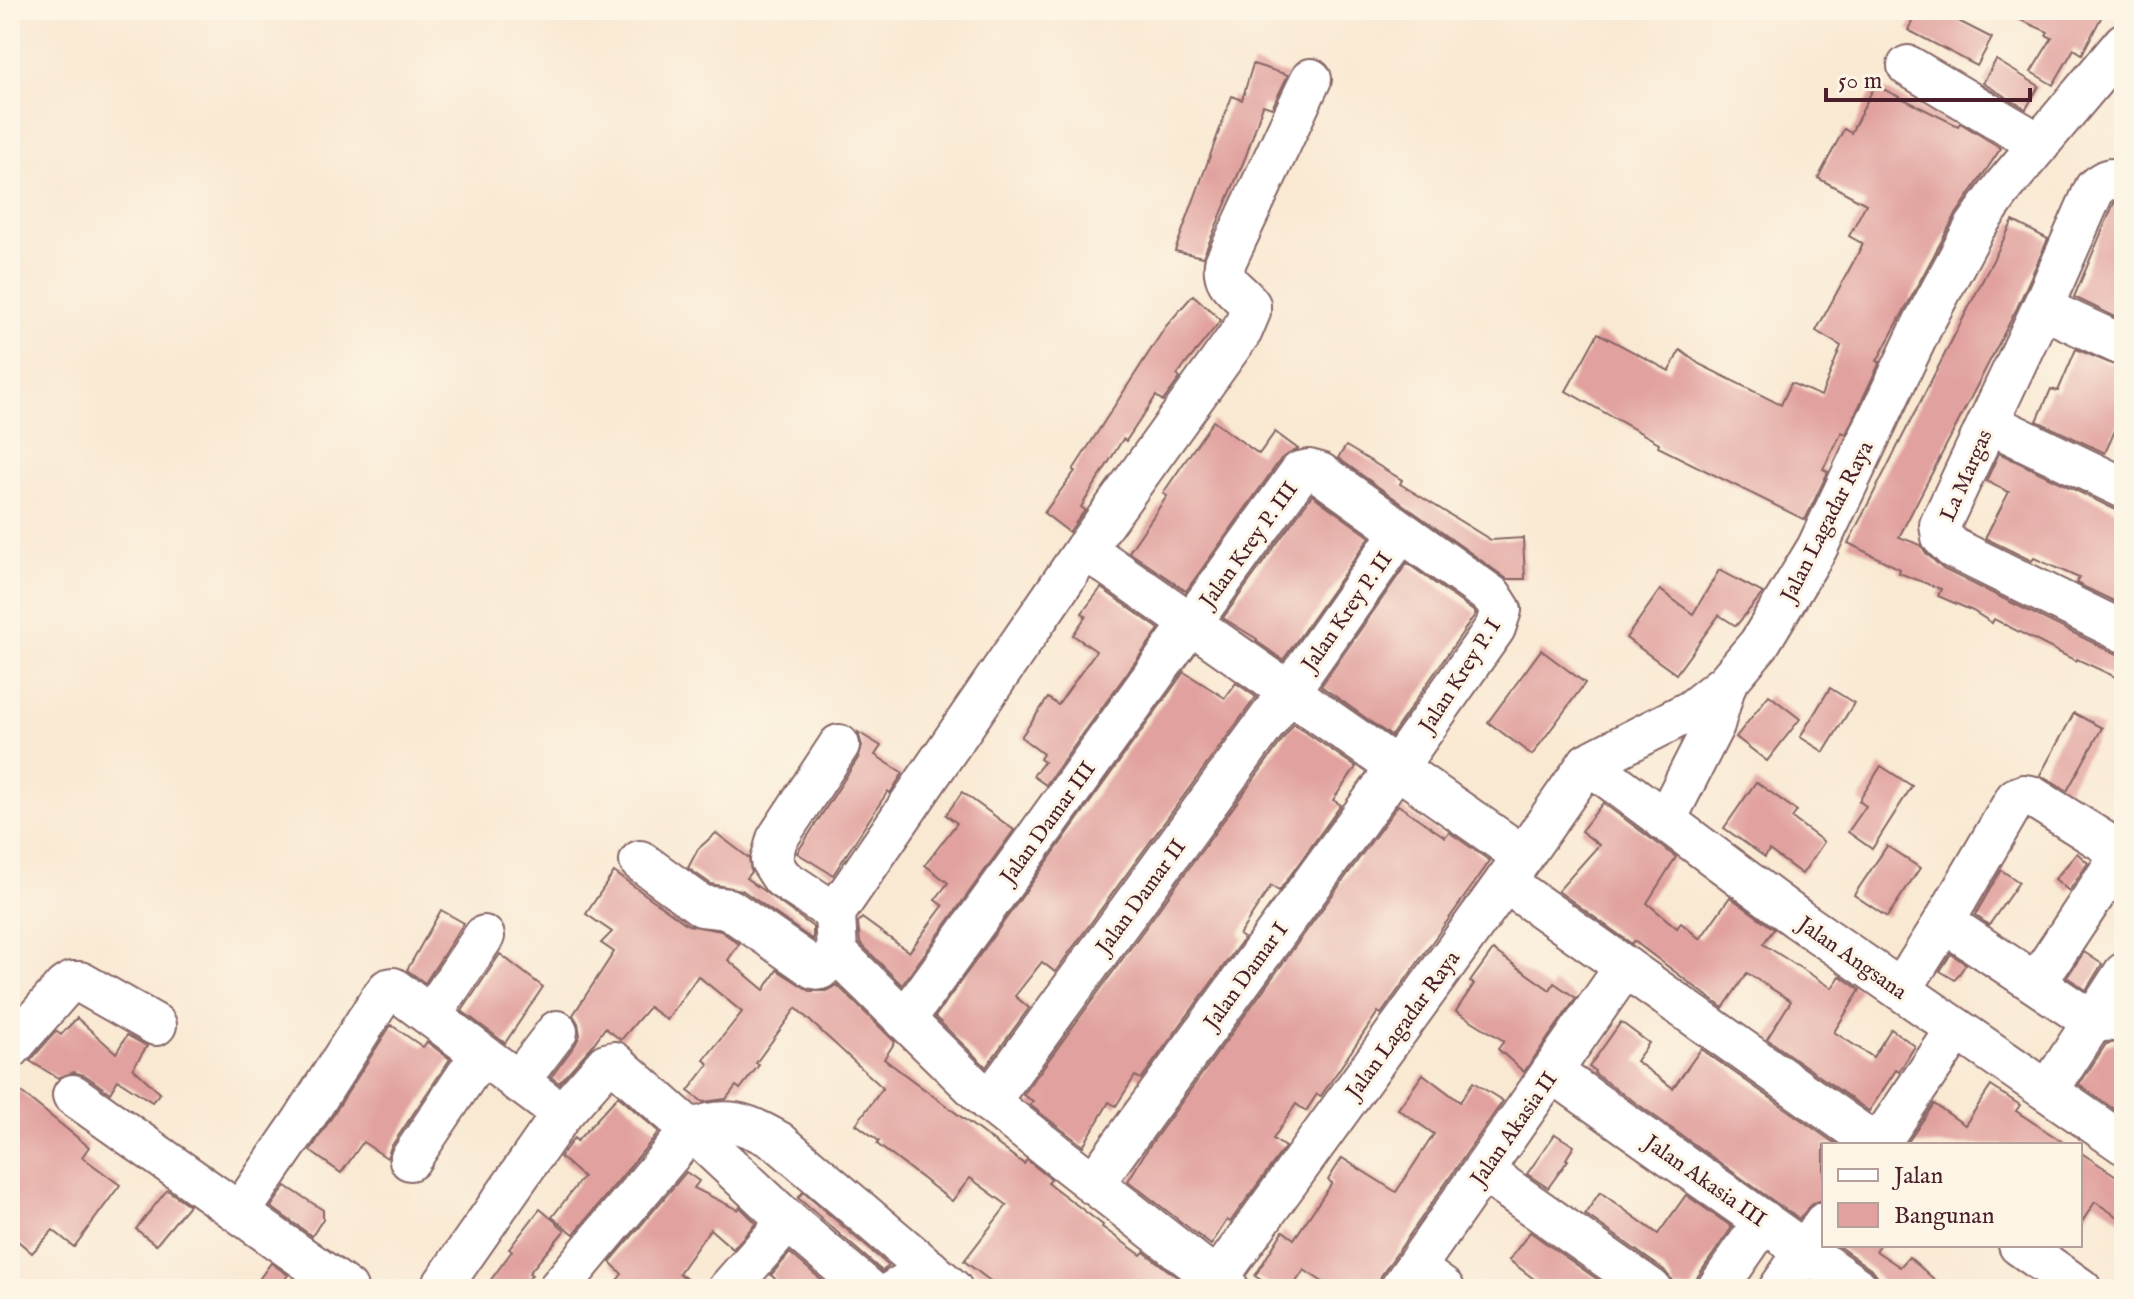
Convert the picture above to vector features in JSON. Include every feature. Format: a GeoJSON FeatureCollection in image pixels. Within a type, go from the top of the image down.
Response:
{"type":"FeatureCollection","features":[{"type":"Feature","properties":{"kind":"street","name":"Jalan Lagadar Raya"},"geometry":{"type":"LineString","coordinates":[[1218,1286],[1588,763],[1692,710],[1726,683],[1759,644],[1817,548],[1923,324],[1975,227],[2004,186],[2124,43]]}},
{"type":"Feature","properties":{"kind":"street"},"geometry":{"type":"LineString","coordinates":[[1908,66],[2040,144]]}},
{"type":"Feature","properties":{"kind":"street"},"geometry":{"type":"LineString","coordinates":[[1218,1286],[989,1102],[837,953],[835,913],[1085,549],[1247,322],[1250,305],[1225,279],[1225,263],[1311,79]]}},
{"type":"Feature","properties":{"kind":"street","name":"La Margas"},"geometry":{"type":"LineString","coordinates":[[2124,182],[2116,178],[2104,180],[2095,188],[1940,525],[1942,537],[1953,548],[2124,632]]}},
{"type":"Feature","properties":{"kind":"street"},"geometry":{"type":"LineString","coordinates":[[2042,308],[2124,346]]}},
{"type":"Feature","properties":{"kind":"street"},"geometry":{"type":"LineString","coordinates":[[1989,423],[2124,488]]}},
{"type":"Feature","properties":{"kind":"street","name":"Jalan Krey P. III"},"geometry":{"type":"LineString","coordinates":[[1189,624],[1300,472],[1309,470],[1320,473],[1401,532]]}},
{"type":"Feature","properties":{"kind":"street","name":"Jalan Krey P. II"},"geometry":{"type":"LineString","coordinates":[[1290,690],[1401,532]]}},
{"type":"Feature","properties":{"kind":"street","name":"Jalan Krey P. I"},"geometry":{"type":"LineString","coordinates":[[1398,766],[1495,628],[1501,610],[1492,596],[1401,532]]}},
{"type":"Feature","properties":{"kind":"street"},"geometry":{"type":"LineString","coordinates":[[1085,549],[1398,766],[1625,967],[1874,1143]]}},
{"type":"Feature","properties":{"kind":"street","name":"Jalan Damar III"},"geometry":{"type":"LineString","coordinates":[[905,1020],[1189,624]]}},
{"type":"Feature","properties":{"kind":"street"},"geometry":{"type":"LineString","coordinates":[[1665,821],[1714,725],[1726,683]]}},
{"type":"Feature","properties":{"kind":"street","name":"Jalan Damar II"},"geometry":{"type":"LineString","coordinates":[[989,1102],[1290,690]]}},
{"type":"Feature","properties":{"kind":"street"},"geometry":{"type":"LineString","coordinates":[[835,913],[782,878],[771,861],[777,839],[839,745]]}},
{"type":"Feature","properties":{"kind":"street","name":"Jalan Angsana"},"geometry":{"type":"LineString","coordinates":[[1588,763],[1798,919],[2124,1144]]}},
{"type":"Feature","properties":{"kind":"street","name":"Jalan Damar I"},"geometry":{"type":"LineString","coordinates":[[1093,1184],[1398,766]]}},
{"type":"Feature","properties":{"kind":"street"},"geometry":{"type":"LineString","coordinates":[[1901,990],[2016,798],[2031,796],[2123,852],[2036,983]]}},
{"type":"Feature","properties":{"kind":"street"},"geometry":{"type":"LineString","coordinates":[[640,861],[702,906],[729,909],[814,968],[820,969],[837,953]]}},
{"type":"Feature","properties":{"kind":"street"},"geometry":{"type":"LineString","coordinates":[[1944,922],[2036,983],[2108,1018]]}},
{"type":"Feature","properties":{"kind":"street"},"geometry":{"type":"LineString","coordinates":[[431,1015],[484,936]]}},
{"type":"Feature","properties":{"kind":"street","name":"Jalan Akasia II"},"geometry":{"type":"LineString","coordinates":[[1420,1282],[1483,1171],[1625,967]]}},
{"type":"Feature","properties":{"kind":"street"},"geometry":{"type":"LineString","coordinates":[[2048,1091],[2108,1018],[2124,973]]}},
{"type":"Feature","properties":{"kind":"street"},"geometry":{"type":"LineString","coordinates":[[10,1049],[65,986],[72,982],[80,982],[156,1025]]}},
{"type":"Feature","properties":{"kind":"street"},"geometry":{"type":"LineString","coordinates":[[240,1212],[391,988],[396,988],[562,1114]]}},
{"type":"Feature","properties":{"kind":"street"},"geometry":{"type":"LineString","coordinates":[[1878,1143],[1957,1029]]}},
{"type":"Feature","properties":{"kind":"street"},"geometry":{"type":"LineString","coordinates":[[518,1082],[557,1031]]}},
{"type":"Feature","properties":{"kind":"street"},"geometry":{"type":"LineString","coordinates":[[410,1160],[481,1054]]}},
{"type":"Feature","properties":{"kind":"street"},"geometry":{"type":"LineString","coordinates":[[440,1289],[562,1114],[606,1064],[614,1062],[788,1221],[868,1289]]}},
{"type":"Feature","properties":{"kind":"street","name":"Jalan Akasia III"},"geometry":{"type":"LineString","coordinates":[[1552,1072],[1764,1221],[1815,1237]]}},
{"type":"Feature","properties":{"kind":"street"},"geometry":{"type":"LineString","coordinates":[[73,1095],[347,1289]]}},
{"type":"Feature","properties":{"kind":"street"},"geometry":{"type":"LineString","coordinates":[[558,1289],[691,1130],[710,1122],[745,1124],[779,1142],[926,1282]]}},
{"type":"Feature","properties":{"kind":"street"},"geometry":{"type":"LineString","coordinates":[[1483,1171],[1651,1289]]}},
{"type":"Feature","properties":{"kind":"street"},"geometry":{"type":"LineString","coordinates":[[728,1289],[788,1221]]}},
{"type":"Feature","properties":{"kind":"street"},"geometry":{"type":"LineString","coordinates":[[1717,1289],[1764,1221]]}},
{"type":"Feature","properties":{"kind":"street"},"geometry":{"type":"LineString","coordinates":[[1779,1289],[1815,1237]]}},
{"type":"Feature","properties":{"kind":"street","name":"Jalan Akasia III"},"geometry":{"type":"LineString","coordinates":[[1823,1247],[1859,1289]]}},
{"type":"Feature","properties":{"kind":"street"},"geometry":{"type":"LineString","coordinates":[[2022,1247],[2081,1289]]}},
{"type":"Feature","properties":{"kind":"building"},"geometry":{"type":"Polygon","coordinates":[[[1918,10],[1937,10],[1992,38],[1977,66],[1908,30],[1918,10]]]}},
{"type":"Feature","properties":{"kind":"building"},"geometry":{"type":"Polygon","coordinates":[[[1998,10],[2105,10],[2082,54],[2074,49],[2053,85],[2031,72],[2052,38],[2046,35],[2048,32],[1998,10]]]}},
{"type":"Feature","properties":{"kind":"building"},"geometry":{"type":"Polygon","coordinates":[[[1996,60],[2039,86],[2026,109],[1983,83],[1996,60]]]}},
{"type":"Feature","properties":{"kind":"building"},"geometry":{"type":"Polygon","coordinates":[[[1253,64],[1288,75],[1272,108],[1263,105],[1246,156],[1203,257],[1175,251],[1232,96],[1242,100],[1253,64]]]}},
{"type":"Feature","properties":{"kind":"building"},"geometry":{"type":"Polygon","coordinates":[[[1875,85],[1958,126],[1960,123],[2001,148],[1955,216],[1877,361],[1880,362],[1846,434],[1842,432],[1823,469],[1828,472],[1805,520],[1658,447],[1659,443],[1566,391],[1598,333],[1669,371],[1680,350],[1699,364],[1781,405],[1791,383],[1821,396],[1841,346],[1816,331],[1863,244],[1849,236],[1866,204],[1818,178],[1844,129],[1851,133],[1875,85]]]}},
{"type":"Feature","properties":{"kind":"building"},"geometry":{"type":"Polygon","coordinates":[[[2114,203],[2124,204],[2124,321],[2074,297],[2114,203]]]}},
{"type":"Feature","properties":{"kind":"building"},"geometry":{"type":"Polygon","coordinates":[[[2013,221],[2048,239],[2017,308],[1899,537],[1921,545],[1943,569],[2114,653],[2124,655],[2124,681],[1938,596],[1941,589],[1899,573],[1900,569],[1848,543],[2013,221]]]}},
{"type":"Feature","properties":{"kind":"building"},"geometry":{"type":"Polygon","coordinates":[[[1193,295],[1221,320],[1177,375],[1180,378],[1163,401],[1156,396],[1126,441],[1123,439],[1081,507],[1085,510],[1069,532],[1044,513],[1075,471],[1166,326],[1193,295]]]}},
{"type":"Feature","properties":{"kind":"building"},"geometry":{"type":"Polygon","coordinates":[[[2076,349],[2124,369],[2124,411],[2105,453],[2037,421],[2051,389],[2058,391],[2076,349]]]}},
{"type":"Feature","properties":{"kind":"building"},"geometry":{"type":"Polygon","coordinates":[[[1213,421],[1259,454],[1275,432],[1298,449],[1281,459],[1186,591],[1129,552],[1167,496],[1163,493],[1213,421]]]}},
{"type":"Feature","properties":{"kind":"building"},"geometry":{"type":"Polygon","coordinates":[[[1346,446],[1402,480],[1400,484],[1491,540],[1523,538],[1525,579],[1507,579],[1338,458],[1346,446]]]}},
{"type":"Feature","properties":{"kind":"building"},"geometry":{"type":"Polygon","coordinates":[[[1999,453],[2124,511],[2124,606],[2076,583],[2079,578],[2034,558],[2032,561],[1985,538],[2009,492],[1986,481],[1999,453]]]}},
{"type":"Feature","properties":{"kind":"building"},"geometry":{"type":"Polygon","coordinates":[[[1312,495],[1370,537],[1283,660],[1223,618],[1312,495]]]}},
{"type":"Feature","properties":{"kind":"building"},"geometry":{"type":"Polygon","coordinates":[[[1407,563],[1476,613],[1391,736],[1321,686],[1407,563]]]}},
{"type":"Feature","properties":{"kind":"building"},"geometry":{"type":"Polygon","coordinates":[[[1719,570],[1763,593],[1736,626],[1719,615],[1676,674],[1626,638],[1660,590],[1693,614],[1719,570]]]}},
{"type":"Feature","properties":{"kind":"building"},"geometry":{"type":"Polygon","coordinates":[[[1101,588],[1159,629],[1046,785],[1033,776],[1044,762],[1040,759],[1043,754],[1021,737],[1048,698],[1058,705],[1096,651],[1073,635],[1086,616],[1082,613],[1101,588]]]}},
{"type":"Feature","properties":{"kind":"building"},"geometry":{"type":"Polygon","coordinates":[[[1541,650],[1585,683],[1532,755],[1488,722],[1541,650]]]}},
{"type":"Feature","properties":{"kind":"building"},"geometry":{"type":"Polygon","coordinates":[[[1184,672],[1225,698],[1236,683],[1256,697],[1055,972],[1042,962],[1015,996],[1029,1008],[986,1067],[935,1017],[1184,672]]]}},
{"type":"Feature","properties":{"kind":"building"},"geometry":{"type":"Polygon","coordinates":[[[1830,688],[1854,703],[1824,752],[1800,737],[1830,688]]]}},
{"type":"Feature","properties":{"kind":"building"},"geometry":{"type":"Polygon","coordinates":[[[1769,695],[1800,719],[1767,761],[1736,737],[1769,695]]]}},
{"type":"Feature","properties":{"kind":"building"},"geometry":{"type":"Polygon","coordinates":[[[2074,713],[2102,728],[2067,791],[2040,775],[2074,713]]]}},
{"type":"Feature","properties":{"kind":"building"},"geometry":{"type":"Polygon","coordinates":[[[1294,724],[1356,767],[1333,800],[1341,805],[1279,891],[1271,886],[1239,935],[1244,938],[1141,1079],[1135,1076],[1116,1106],[1109,1102],[1083,1146],[1030,1105],[1033,1101],[1023,1095],[1294,724]]]}},
{"type":"Feature","properties":{"kind":"building"},"geometry":{"type":"Polygon","coordinates":[[[858,732],[881,746],[875,755],[903,773],[833,875],[797,853],[858,758],[862,746],[858,732]]]}},
{"type":"Feature","properties":{"kind":"building"},"geometry":{"type":"Polygon","coordinates":[[[1881,766],[1912,786],[1872,849],[1848,832],[1866,806],[1859,801],[1881,766]]]}},
{"type":"Feature","properties":{"kind":"building"},"geometry":{"type":"Polygon","coordinates":[[[1756,782],[1797,811],[1792,818],[1824,842],[1802,874],[1769,850],[1765,857],[1724,828],[1756,782]]]}},
{"type":"Feature","properties":{"kind":"building"},"geometry":{"type":"Polygon","coordinates":[[[962,792],[1014,830],[902,985],[860,943],[858,922],[862,918],[909,952],[943,906],[935,900],[948,883],[925,865],[957,823],[946,815],[962,792]]]}},
{"type":"Feature","properties":{"kind":"building"},"geometry":{"type":"Polygon","coordinates":[[[1603,803],[1676,857],[1647,903],[1677,928],[1681,923],[1700,939],[1730,897],[1774,929],[1763,944],[1832,988],[1840,976],[1860,990],[1834,1032],[1873,1057],[1891,1029],[1915,1046],[1869,1111],[1767,1039],[1791,1001],[1747,973],[1723,1008],[1634,941],[1632,944],[1558,891],[1599,845],[1581,831],[1603,803]]]}},
{"type":"Feature","properties":{"kind":"building"},"geometry":{"type":"Polygon","coordinates":[[[1398,805],[1445,837],[1449,832],[1490,861],[1381,1014],[1378,1012],[1321,1096],[1317,1094],[1306,1111],[1296,1104],[1273,1139],[1285,1147],[1211,1245],[1128,1181],[1148,1148],[1398,805]]]}},
{"type":"Feature","properties":{"kind":"building"},"geometry":{"type":"Polygon","coordinates":[[[716,833],[749,858],[751,872],[746,878],[813,927],[813,940],[742,890],[711,884],[688,868],[698,849],[716,833]]]}},
{"type":"Feature","properties":{"kind":"building"},"geometry":{"type":"Polygon","coordinates":[[[1887,846],[1920,868],[1887,917],[1854,895],[1887,846]]]}},
{"type":"Feature","properties":{"kind":"building"},"geometry":{"type":"Polygon","coordinates":[[[2077,853],[2088,863],[2069,891],[2055,879],[2077,853]]]}},
{"type":"Feature","properties":{"kind":"building"},"geometry":{"type":"Polygon","coordinates":[[[2001,870],[2019,882],[1989,925],[1975,915],[2001,870]]]}},
{"type":"Feature","properties":{"kind":"building"},"geometry":{"type":"Polygon","coordinates":[[[614,872],[688,925],[721,931],[739,944],[728,960],[764,990],[777,970],[810,991],[826,991],[837,985],[895,1042],[884,1059],[1024,1164],[1027,1160],[1051,1179],[1048,1183],[1102,1227],[1141,1255],[1144,1252],[1186,1284],[1182,1289],[1001,1289],[964,1261],[1007,1205],[970,1178],[952,1201],[877,1144],[879,1141],[856,1124],[883,1088],[796,1008],[740,1089],[736,1086],[726,1099],[703,1102],[688,1091],[709,1064],[704,1060],[742,1012],[698,976],[667,1020],[649,1007],[621,1040],[605,1028],[559,1083],[551,1077],[580,1035],[573,1015],[614,952],[601,943],[612,932],[586,914],[614,872]]]}},
{"type":"Feature","properties":{"kind":"building"},"geometry":{"type":"Polygon","coordinates":[[[441,910],[464,923],[425,983],[407,970],[441,910]]]}},
{"type":"Feature","properties":{"kind":"building"},"geometry":{"type":"Polygon","coordinates":[[[1493,950],[1550,990],[1554,983],[1576,998],[1524,1072],[1498,1049],[1504,1041],[1456,1011],[1474,984],[1470,982],[1493,950]]]}},
{"type":"Feature","properties":{"kind":"building"},"geometry":{"type":"Polygon","coordinates":[[[2084,952],[2102,964],[2086,990],[2067,977],[2084,952]]]}},
{"type":"Feature","properties":{"kind":"building"},"geometry":{"type":"Polygon","coordinates":[[[500,954],[543,987],[505,1043],[462,1011],[500,954]]]}},
{"type":"Feature","properties":{"kind":"building"},"geometry":{"type":"Polygon","coordinates":[[[1951,954],[1966,964],[1955,980],[1940,971],[1951,954]]]}},
{"type":"Feature","properties":{"kind":"building"},"geometry":{"type":"Polygon","coordinates":[[[77,1018],[116,1053],[127,1035],[147,1046],[133,1068],[160,1093],[152,1102],[118,1080],[110,1093],[86,1076],[74,1072],[58,1078],[30,1061],[56,1031],[61,1035],[77,1018]]]}},
{"type":"Feature","properties":{"kind":"building"},"geometry":{"type":"Polygon","coordinates":[[[1621,1022],[1649,1043],[1636,1061],[1673,1088],[1701,1049],[1834,1143],[1822,1143],[1822,1201],[1813,1203],[1799,1219],[1589,1067],[1621,1022]]]}},
{"type":"Feature","properties":{"kind":"building"},"geometry":{"type":"Polygon","coordinates":[[[391,1025],[423,1047],[427,1042],[450,1059],[391,1147],[387,1158],[363,1142],[341,1173],[310,1151],[391,1025]]]}},
{"type":"Feature","properties":{"kind":"building"},"geometry":{"type":"Polygon","coordinates":[[[2117,1042],[2124,1047],[2124,1116],[2079,1085],[2106,1044],[2117,1042]]]}},
{"type":"Feature","properties":{"kind":"building"},"geometry":{"type":"Polygon","coordinates":[[[1423,1074],[1460,1102],[1473,1082],[1503,1101],[1381,1276],[1377,1289],[1334,1289],[1304,1270],[1291,1289],[1275,1289],[1255,1276],[1283,1231],[1294,1239],[1332,1183],[1328,1180],[1342,1158],[1396,1192],[1434,1134],[1398,1109],[1423,1074]]]}},
{"type":"Feature","properties":{"kind":"building"},"geometry":{"type":"Polygon","coordinates":[[[10,1083],[89,1147],[82,1157],[120,1185],[74,1247],[53,1230],[32,1253],[10,1234],[10,1083]]]}},
{"type":"Feature","properties":{"kind":"building"},"geometry":{"type":"Polygon","coordinates":[[[1991,1086],[2020,1105],[2016,1111],[2064,1143],[1907,1143],[1934,1104],[1965,1125],[1991,1086]]]}},
{"type":"Feature","properties":{"kind":"building"},"geometry":{"type":"Polygon","coordinates":[[[618,1096],[659,1132],[574,1234],[552,1217],[583,1177],[560,1157],[574,1138],[577,1141],[618,1096]]]}},
{"type":"Feature","properties":{"kind":"building"},"geometry":{"type":"Polygon","coordinates":[[[1555,1134],[1574,1146],[1548,1188],[1527,1174],[1555,1134]]]}},
{"type":"Feature","properties":{"kind":"building"},"geometry":{"type":"Polygon","coordinates":[[[2082,1153],[2124,1181],[2124,1221],[2095,1202],[2082,1222],[2082,1153]]]}},
{"type":"Feature","properties":{"kind":"building"},"geometry":{"type":"Polygon","coordinates":[[[686,1172],[699,1181],[694,1188],[738,1210],[740,1207],[756,1223],[733,1249],[710,1229],[679,1273],[699,1289],[610,1289],[622,1274],[610,1262],[686,1172]]]}},
{"type":"Feature","properties":{"kind":"building"},"geometry":{"type":"Polygon","coordinates":[[[286,1186],[323,1210],[323,1219],[312,1236],[271,1207],[286,1186]]]}},
{"type":"Feature","properties":{"kind":"building"},"geometry":{"type":"Polygon","coordinates":[[[167,1190],[189,1205],[156,1245],[136,1229],[167,1190]]]}},
{"type":"Feature","properties":{"kind":"building"},"geometry":{"type":"Polygon","coordinates":[[[803,1192],[889,1266],[882,1271],[798,1198],[803,1192]]]}},
{"type":"Feature","properties":{"kind":"building"},"geometry":{"type":"Polygon","coordinates":[[[1600,1192],[1658,1234],[1686,1195],[1732,1227],[1692,1289],[1674,1289],[1664,1270],[1585,1214],[1600,1192]]]}},
{"type":"Feature","properties":{"kind":"building"},"geometry":{"type":"Polygon","coordinates":[[[540,1209],[565,1230],[529,1273],[532,1275],[521,1289],[484,1289],[512,1251],[509,1249],[540,1209]]]}},
{"type":"Feature","properties":{"kind":"building"},"geometry":{"type":"Polygon","coordinates":[[[1530,1232],[1611,1289],[1547,1289],[1509,1260],[1530,1232]]]}},
{"type":"Feature","properties":{"kind":"building"},"geometry":{"type":"Polygon","coordinates":[[[1840,1247],[1879,1247],[1876,1251],[1900,1267],[1909,1257],[1945,1289],[1882,1289],[1873,1271],[1840,1247]]]}},
{"type":"Feature","properties":{"kind":"building"},"geometry":{"type":"Polygon","coordinates":[[[790,1253],[832,1289],[785,1289],[771,1275],[790,1253]]]}},
{"type":"Feature","properties":{"kind":"building"},"geometry":{"type":"Polygon","coordinates":[[[271,1263],[288,1275],[278,1289],[252,1289],[271,1263]]]}}]}
